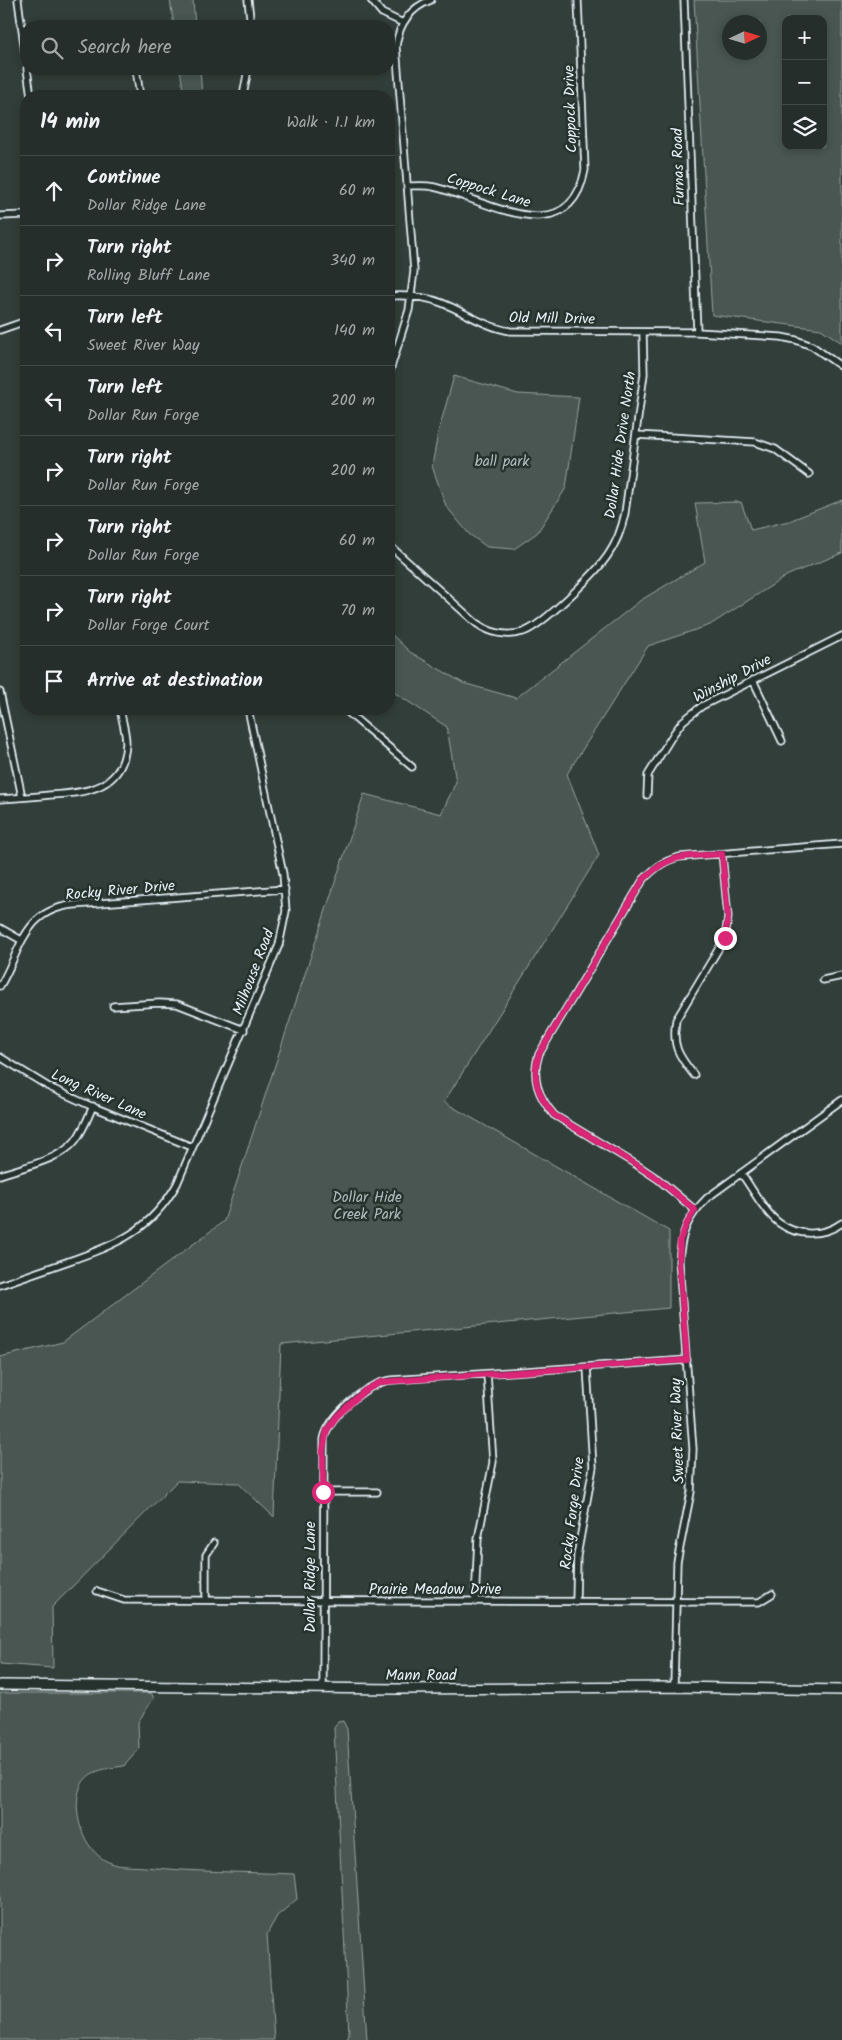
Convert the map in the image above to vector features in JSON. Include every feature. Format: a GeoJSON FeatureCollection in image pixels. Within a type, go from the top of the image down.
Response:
{"type":"FeatureCollection","features":[{"type":"Feature","properties":{"kind":"main road","name":"Mann Road"},"geometry":{"type":"LineString","coordinates":[[0,1686],[398,1689],[674,1687],[842,1690]]}},
{"type":"Feature","properties":{"kind":"street"},"geometry":{"type":"LineString","coordinates":[[18,0],[21,20]]}},
{"type":"Feature","properties":{"kind":"street"},"geometry":{"type":"LineString","coordinates":[[248,0],[250,20]]}},
{"type":"Feature","properties":{"kind":"street"},"geometry":{"type":"LineString","coordinates":[[371,0],[382,13],[403,23]]}},
{"type":"Feature","properties":{"kind":"street"},"geometry":{"type":"LineString","coordinates":[[395,355],[408,315],[414,271],[396,46],[403,23],[413,10],[431,0]]}},
{"type":"Feature","properties":{"kind":"street","name":"Coppock Drive"},"geometry":{"type":"LineString","coordinates":[[561,210],[575,197],[582,184],[585,170],[578,0]]}},
{"type":"Feature","properties":{"kind":"street","name":"Furnas Road"},"geometry":{"type":"LineString","coordinates":[[684,0],[697,332]]}},
{"type":"Feature","properties":{"kind":"street"},"geometry":{"type":"LineString","coordinates":[[28,75],[30,90]]}},
{"type":"Feature","properties":{"kind":"street"},"geometry":{"type":"LineString","coordinates":[[137,75],[139,90]]}},
{"type":"Feature","properties":{"kind":"street"},"geometry":{"type":"LineString","coordinates":[[243,90],[247,75]]}},
{"type":"Feature","properties":{"kind":"street","name":"Coppock Lane"},"geometry":{"type":"LineString","coordinates":[[407,186],[436,187],[527,217],[545,216],[561,210]]}},
{"type":"Feature","properties":{"kind":"street"},"geometry":{"type":"LineString","coordinates":[[0,216],[20,215]]}},
{"type":"Feature","properties":{"kind":"street","name":"Old Mill Drive"},"geometry":{"type":"LineString","coordinates":[[395,296],[412,296],[436,301],[489,326],[510,331],[697,332]]}},
{"type":"Feature","properties":{"kind":"street"},"geometry":{"type":"LineString","coordinates":[[0,330],[20,323]]}},
{"type":"Feature","properties":{"kind":"street","name":"Dollar Hide Drive North"},"geometry":{"type":"LineString","coordinates":[[395,550],[479,626],[496,633],[514,634],[525,632],[539,624],[596,570],[610,553],[623,524],[644,374],[643,332]]}},
{"type":"Feature","properties":{"kind":"street"},"geometry":{"type":"LineString","coordinates":[[697,332],[796,340],[812,346],[842,367]]}},
{"type":"Feature","properties":{"kind":"street"},"geometry":{"type":"LineString","coordinates":[[636,436],[755,442],[775,449],[809,474]]}},
{"type":"Feature","properties":{"kind":"street","name":"Winship Drive"},"geometry":{"type":"LineString","coordinates":[[647,795],[648,775],[683,721],[699,708],[842,636]]}},
{"type":"Feature","properties":{"kind":"street"},"geometry":{"type":"LineString","coordinates":[[753,680],[782,741]]}},
{"type":"Feature","properties":{"kind":"street"},"geometry":{"type":"LineString","coordinates":[[0,692],[22,797]]}},
{"type":"Feature","properties":{"kind":"street"},"geometry":{"type":"LineString","coordinates":[[0,799],[81,793],[98,788],[112,778],[122,760],[126,740],[121,715]]}},
{"type":"Feature","properties":{"kind":"street","name":"Milhouse Road"},"geometry":{"type":"LineString","coordinates":[[0,1285],[109,1247],[137,1232],[150,1220],[168,1200],[180,1176],[244,1030],[279,945],[286,911],[286,889],[249,715]]}},
{"type":"Feature","properties":{"kind":"street"},"geometry":{"type":"LineString","coordinates":[[351,715],[412,767]]}},
{"type":"Feature","properties":{"kind":"street"},"geometry":{"type":"LineString","coordinates":[[695,1210],[658,1179],[554,1115],[544,1103],[537,1090],[535,1065],[539,1054],[643,880],[654,868],[666,861],[679,858],[842,844]]}},
{"type":"Feature","properties":{"kind":"street"},"geometry":{"type":"LineString","coordinates":[[694,1075],[679,1057],[674,1034],[676,1020],[725,938],[728,917],[722,854]]}},
{"type":"Feature","properties":{"kind":"street","name":"Rocky River Drive"},"geometry":{"type":"LineString","coordinates":[[0,986],[27,930],[42,916],[52,910],[69,906],[286,889]]}},
{"type":"Feature","properties":{"kind":"street"},"geometry":{"type":"LineString","coordinates":[[0,928],[21,940]]}},
{"type":"Feature","properties":{"kind":"street"},"geometry":{"type":"LineString","coordinates":[[823,980],[842,976]]}},
{"type":"Feature","properties":{"kind":"street"},"geometry":{"type":"LineString","coordinates":[[113,1006],[159,1003],[176,1004],[244,1030]]}},
{"type":"Feature","properties":{"kind":"street","name":"Long River Lane"},"geometry":{"type":"LineString","coordinates":[[0,1057],[49,1087],[192,1147]]}},
{"type":"Feature","properties":{"kind":"street","name":"Sweet River Way"},"geometry":{"type":"LineString","coordinates":[[674,1687],[677,1562],[691,1492],[693,1448],[679,1262],[680,1240],[695,1210],[707,1198],[842,1100]]}},
{"type":"Feature","properties":{"kind":"street"},"geometry":{"type":"LineString","coordinates":[[0,1175],[56,1156],[67,1149],[78,1137],[93,1106]]}},
{"type":"Feature","properties":{"kind":"street"},"geometry":{"type":"LineString","coordinates":[[741,1173],[770,1215],[790,1229],[803,1233],[819,1233],[842,1223]]}},
{"type":"Feature","properties":{"kind":"street","name":"Dollar Ridge Lane"},"geometry":{"type":"LineString","coordinates":[[322,1687],[323,1450],[325,1433],[340,1413],[368,1388],[383,1381],[687,1360]]}},
{"type":"Feature","properties":{"kind":"street","name":"Rocky Forge Drive"},"geometry":{"type":"LineString","coordinates":[[576,1602],[577,1556],[593,1467],[587,1367]]}},
{"type":"Feature","properties":{"kind":"street"},"geometry":{"type":"LineString","coordinates":[[475,1602],[478,1539],[494,1462],[487,1374]]}},
{"type":"Feature","properties":{"kind":"street"},"geometry":{"type":"LineString","coordinates":[[323,1492],[377,1492]]}},
{"type":"Feature","properties":{"kind":"street"},"geometry":{"type":"LineString","coordinates":[[206,1600],[206,1554],[214,1543]]}},
{"type":"Feature","properties":{"kind":"street","name":"Prairie Meadow Drive"},"geometry":{"type":"LineString","coordinates":[[97,1591],[124,1600],[475,1602],[759,1602],[772,1594]]}},
{"type":"Feature","properties":{"kind":"green space"},"geometry":{"type":"Polygon","coordinates":[[[170,0],[193,0],[195,20],[173,20],[170,0]]]}},
{"type":"Feature","properties":{"kind":"green space"},"geometry":{"type":"Polygon","coordinates":[[[694,0],[842,0],[842,343],[821,329],[712,315],[694,0]]]}},
{"type":"Feature","properties":{"kind":"green space"},"geometry":{"type":"Polygon","coordinates":[[[181,75],[200,75],[202,90],[183,90],[181,75]]]}},
{"type":"Feature","properties":{"kind":"green space","name":"ball park"},"geometry":{"type":"Polygon","coordinates":[[[454,376],[518,394],[579,397],[566,488],[537,533],[514,549],[487,547],[469,534],[446,506],[432,466],[438,433],[454,376]]]}},
{"type":"Feature","properties":{"kind":"green space","name":"Dollar Hide Creek Park"},"geometry":{"type":"Polygon","coordinates":[[[842,500],[842,553],[788,575],[710,625],[648,646],[567,774],[599,855],[444,1102],[669,1231],[669,1308],[281,1344],[274,1517],[238,1483],[177,1481],[52,1607],[53,1668],[0,1664],[0,1357],[63,1342],[224,1221],[364,794],[441,814],[456,782],[447,727],[395,693],[395,638],[410,652],[463,683],[516,698],[641,600],[705,562],[695,503],[741,502],[751,530],[789,521],[842,500]]]}},
{"type":"Feature","properties":{"kind":"green space"},"geometry":{"type":"Polygon","coordinates":[[[0,1693],[151,1693],[154,1698],[138,1722],[139,1749],[124,1766],[95,1772],[80,1787],[77,1805],[80,1825],[89,1844],[102,1859],[123,1866],[294,1874],[297,1899],[277,1916],[267,1934],[274,2040],[0,2040],[0,1693]]]}},
{"type":"Feature","properties":{"kind":"green space"},"geometry":{"type":"Polygon","coordinates":[[[343,1721],[347,1729],[367,2040],[347,2040],[349,2034],[334,1728],[338,1722],[343,1721]]]}},
{"type":"Feature","properties":{"kind":"route"},"geometry":{"type":"LineString","coordinates":[[323,1492],[325,1433],[334,1418],[364,1391],[381,1382],[687,1360],[679,1262],[680,1240],[695,1210],[658,1179],[554,1115],[544,1103],[537,1090],[535,1065],[539,1054],[643,880],[654,868],[666,861],[679,858],[722,854],[728,917],[728,928],[725,938]]}}]}
